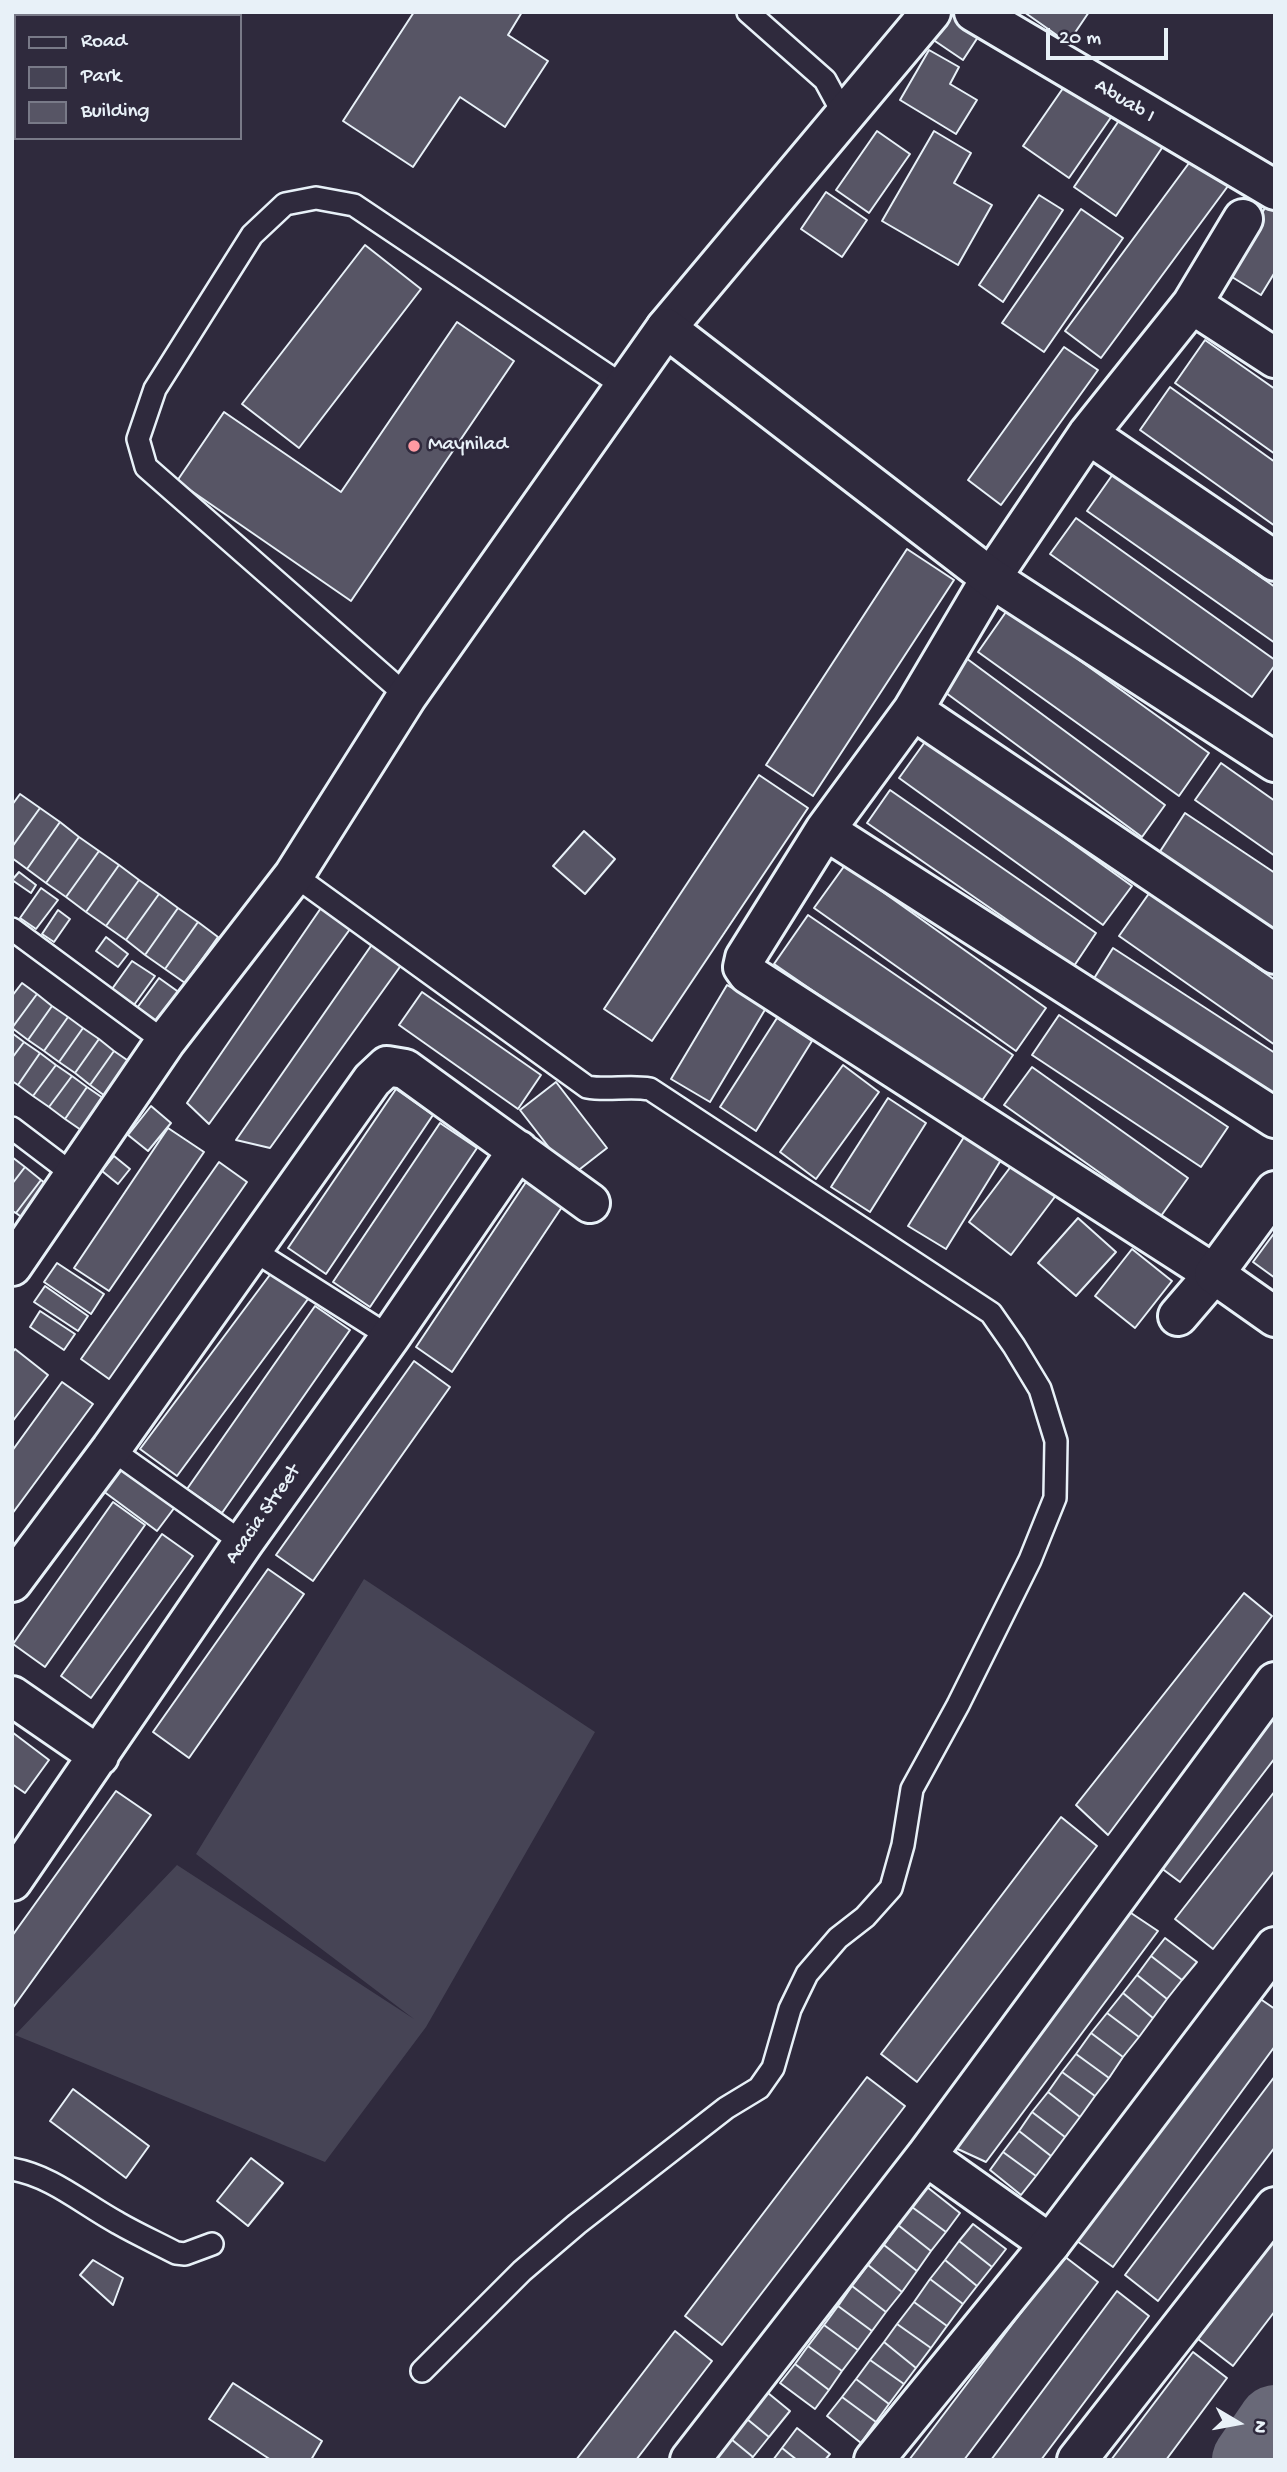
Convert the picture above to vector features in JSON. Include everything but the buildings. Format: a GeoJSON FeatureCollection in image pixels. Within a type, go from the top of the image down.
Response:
{"type":"FeatureCollection","features":[{"type":"Feature","properties":{"kind":"street"},"geometry":{"type":"LineString","coordinates":[[12,1266],[165,1042],[294,875],[407,696],[666,328],[931,12]]}},
{"type":"Feature","properties":{"kind":"street","name":"Abuab I"},"geometry":{"type":"LineString","coordinates":[[974,12],[1275,190]]}},
{"type":"Feature","properties":{"kind":"street"},"geometry":{"type":"LineString","coordinates":[[1243,219],[1192,304],[1088,435],[991,578],[913,710],[825,830],[745,958],[743,967],[748,974],[1214,1274],[1275,1317]]}},
{"type":"Feature","properties":{"kind":"street"},"geometry":{"type":"LineString","coordinates":[[1192,304],[1275,358]]}},
{"type":"Feature","properties":{"kind":"street"},"geometry":{"type":"LineString","coordinates":[[666,328],[991,578],[1275,762]]}},
{"type":"Feature","properties":{"kind":"street"},"geometry":{"type":"LineString","coordinates":[[1088,435],[1275,561]]}},
{"type":"Feature","properties":{"kind":"street"},"geometry":{"type":"LineString","coordinates":[[913,710],[1275,954]]}},
{"type":"Feature","properties":{"kind":"street"},"geometry":{"type":"LineString","coordinates":[[825,830],[1275,1118]]}},
{"type":"Feature","properties":{"kind":"street"},"geometry":{"type":"LineString","coordinates":[[12,1582],[111,1449],[372,1080],[387,1066],[405,1069],[590,1203]]}},
{"type":"Feature","properties":{"kind":"street","name":"Acacia Street"},"geometry":{"type":"LineString","coordinates":[[12,1881],[243,1543],[390,1337],[518,1150]]}},
{"type":"Feature","properties":{"kind":"street"},"geometry":{"type":"LineString","coordinates":[[1178,1315],[1214,1274],[1275,1191]]}},
{"type":"Feature","properties":{"kind":"street"},"geometry":{"type":"LineString","coordinates":[[690,2460],[926,2157],[1275,1682]]}},
{"type":"Feature","properties":{"kind":"street"},"geometry":{"type":"LineString","coordinates":[[12,1696],[99,1756]]}},
{"type":"Feature","properties":{"kind":"street"},"geometry":{"type":"LineString","coordinates":[[874,2460],[1050,2244],[1275,1947]]}},
{"type":"Feature","properties":{"kind":"street"},"geometry":{"type":"LineString","coordinates":[[926,2157],[1050,2244]]}},
{"type":"Feature","properties":{"kind":"street"},"geometry":{"type":"LineString","coordinates":[[1077,2460],[1275,2207]]}},
{"type":"Feature","properties":{"kind":"lane"},"geometry":{"type":"LineString","coordinates":[[748,12],[825,80],[844,115]]}},
{"type":"Feature","properties":{"kind":"lane"},"geometry":{"type":"LineString","coordinates":[[407,696],[146,467],[138,439],[155,389],[252,235],[285,204],[316,198],[355,205],[625,387]]}},
{"type":"Feature","properties":{"kind":"lane"},"geometry":{"type":"LineString","coordinates":[[294,875],[587,1087],[606,1091],[632,1086],[650,1088],[991,1313],[1040,1389],[1056,1441],[1055,1498],[1030,1560],[958,1705],[912,1790],[903,1846],[891,1888],[865,1917],[838,1938],[807,1974],[790,2009],[773,2068],[759,2088],[726,2108],[577,2224],[522,2271],[422,2371]]}},
{"type":"Feature","properties":{"kind":"lane"},"geometry":{"type":"LineString","coordinates":[[12,929],[165,1042]]}},
{"type":"Feature","properties":{"kind":"lane"},"geometry":{"type":"LineString","coordinates":[[12,1128],[74,1175]]}},
{"type":"Feature","properties":{"kind":"lane"},"geometry":{"type":"LineString","coordinates":[[253,1250],[390,1337]]}},
{"type":"Feature","properties":{"kind":"lane"},"geometry":{"type":"LineString","coordinates":[[111,1449],[243,1543]]}},
{"type":"Feature","properties":{"kind":"lane"},"geometry":{"type":"LineString","coordinates":[[12,2169],[29,2172],[53,2183],[117,2223],[176,2253],[185,2254],[212,2244]]}},
{"type":"Feature","properties":{"kind":"green space"},"geometry":{"type":"Polygon","coordinates":[[[364,1579],[595,1732],[426,2027],[325,2162],[15,2035],[177,1865],[414,2019],[196,1854],[364,1579]]]}},
{"type":"Feature","properties":{"kind":"waterway"},"geometry":{"type":"LineString","coordinates":[[1249,2460],[1275,2422]]}},
{"type":"Feature","properties":{"kind":"place","name":"Maynilad"},"geometry":{"type":"Point","coordinates":[414,446]}}]}
